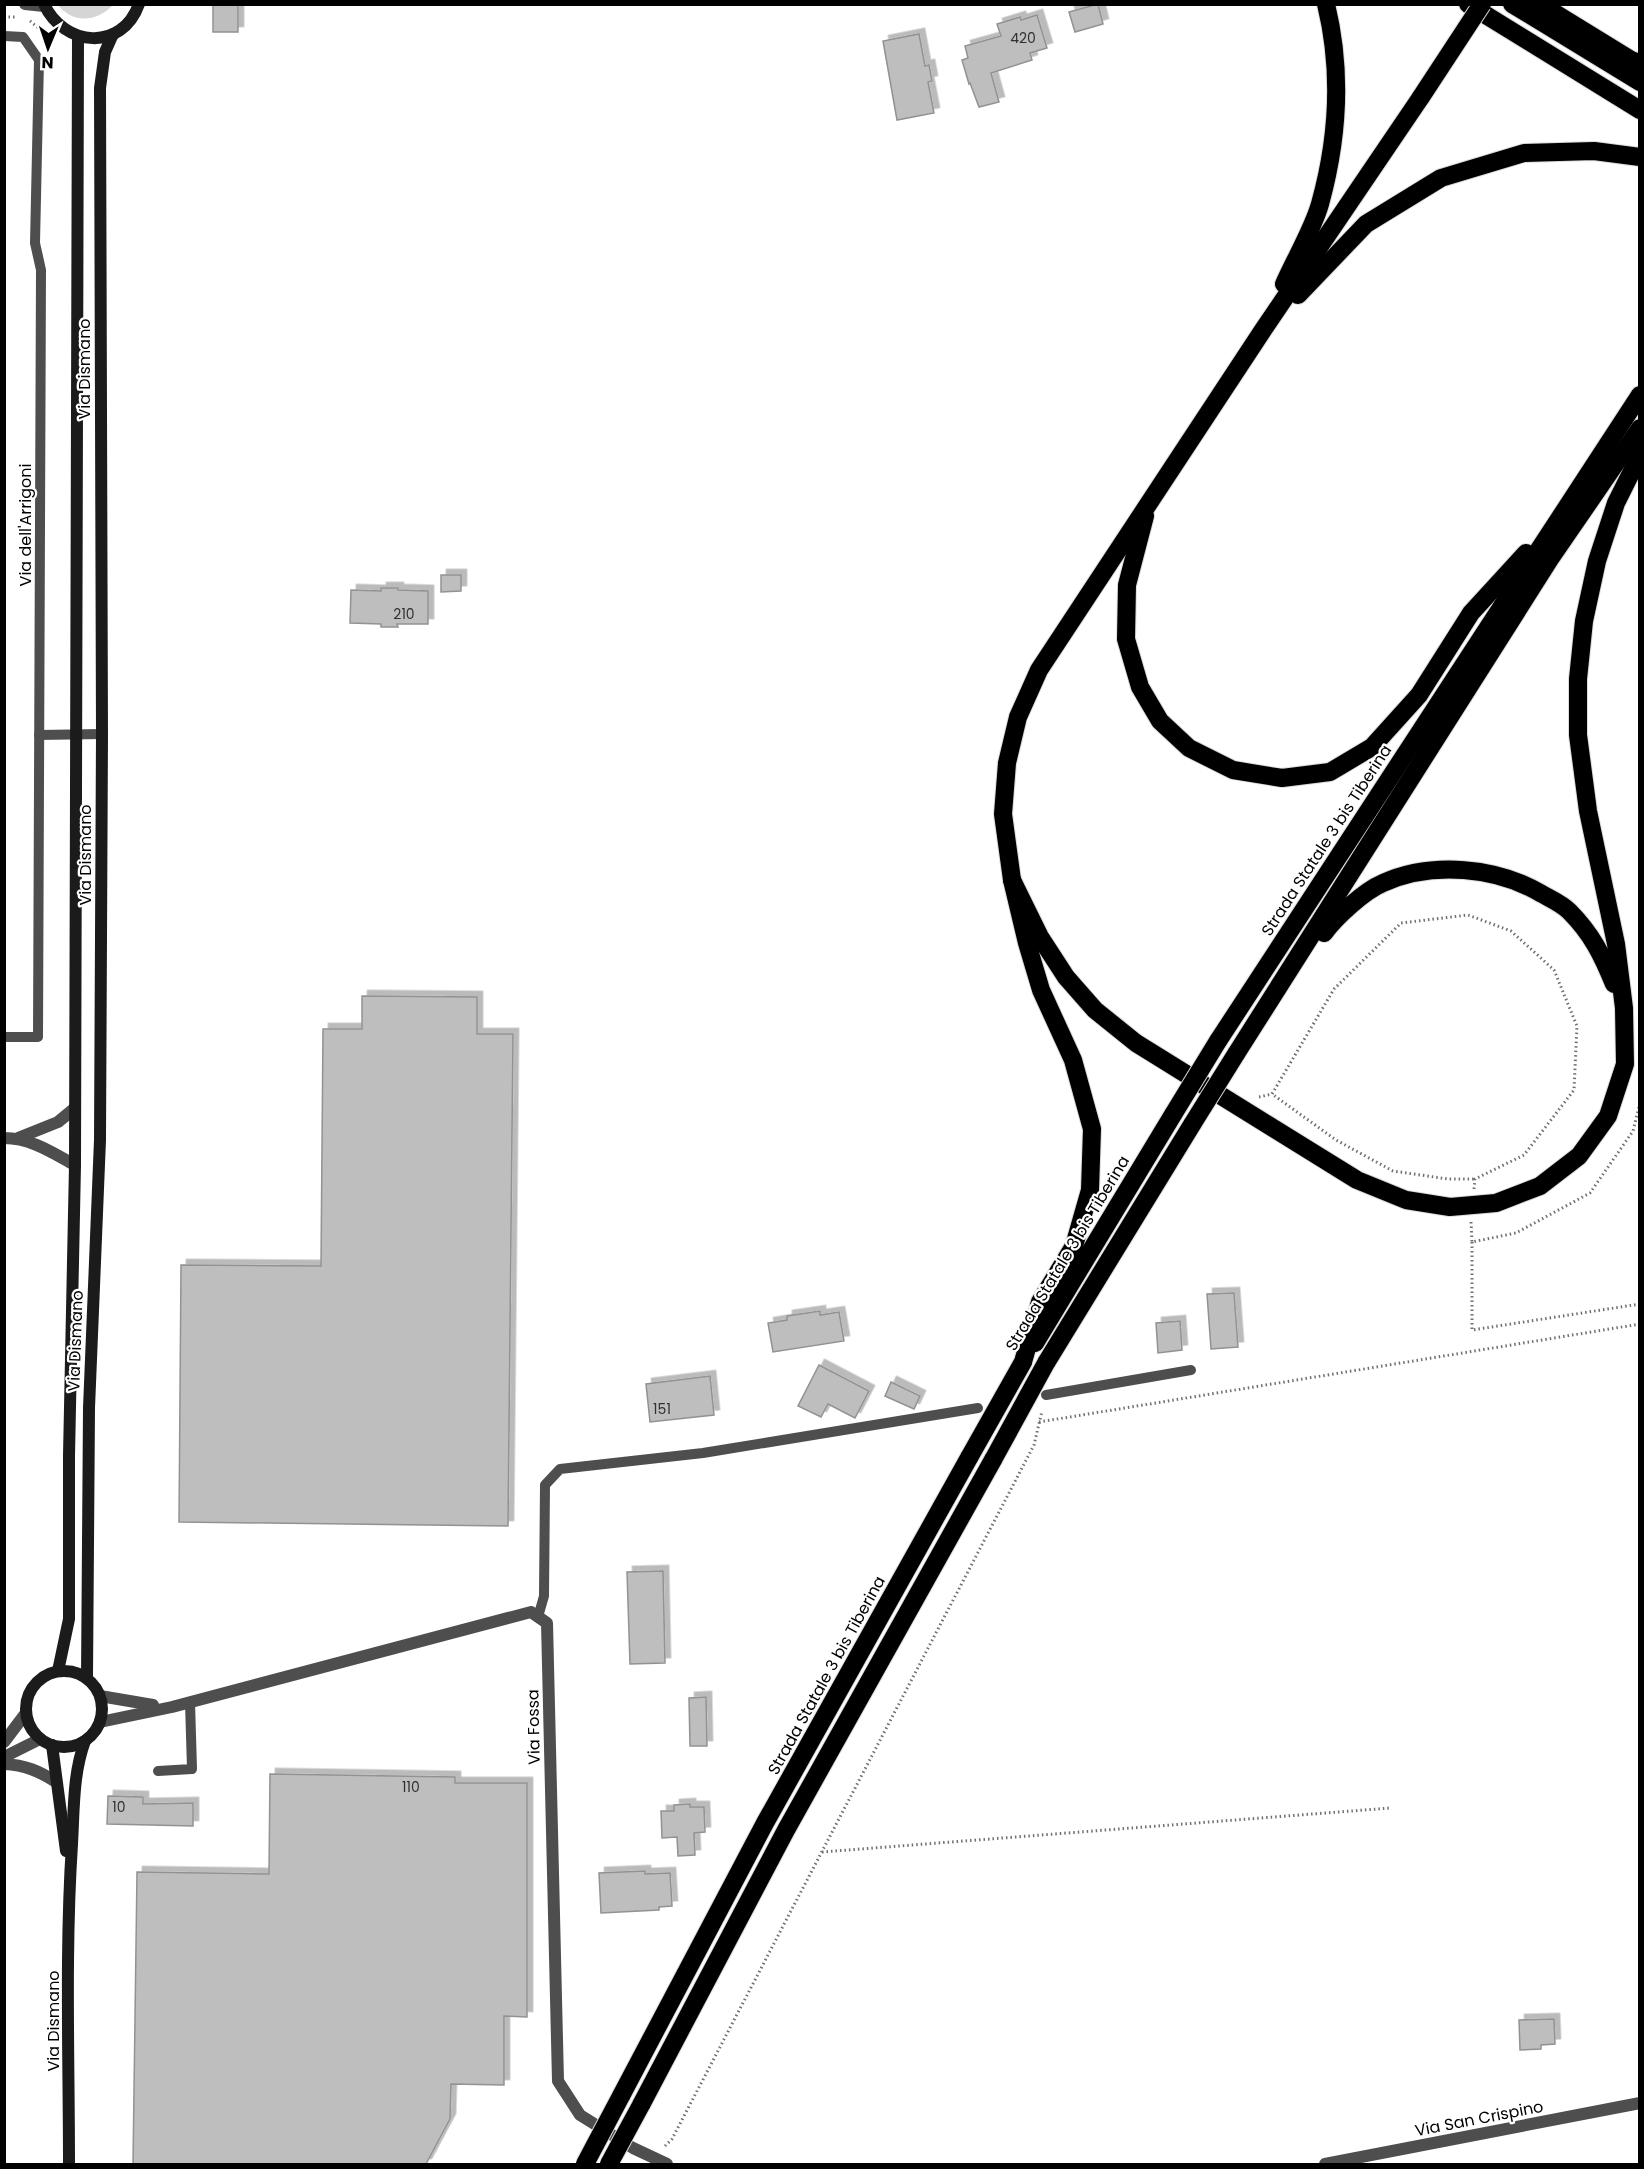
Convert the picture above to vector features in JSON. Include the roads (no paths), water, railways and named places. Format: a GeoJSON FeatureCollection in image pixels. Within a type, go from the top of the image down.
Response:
{"type":"FeatureCollection","features":[{"type":"Feature","properties":{"kind":"highway"},"geometry":{"type":"LineString","coordinates":[[1263,330],[1319,206],[1334,138],[1336,80],[1326,4]]}},
{"type":"Feature","properties":{"kind":"highway"},"geometry":{"type":"LineString","coordinates":[[1468,4],[1640,110]]}},
{"type":"Feature","properties":{"kind":"highway"},"geometry":{"type":"LineString","coordinates":[[1023,1362],[1040,1302],[1074,1246],[1090,1190],[1092,1129],[1073,1060],[1041,990],[1012,880],[1003,814],[1007,763],[1018,717],[1039,670],[1482,4]]}},
{"type":"Feature","properties":{"kind":"highway"},"geometry":{"type":"LineString","coordinates":[[1512,4],[1640,82]]}},
{"type":"Feature","properties":{"kind":"highway"},"geometry":{"type":"LineString","coordinates":[[1540,4],[1631,60],[1640,63]]}},
{"type":"Feature","properties":{"kind":"highway"},"geometry":{"type":"LineString","coordinates":[[1263,330],[1366,224],[1441,178],[1524,153],[1594,151],[1640,157]]}},
{"type":"Feature","properties":{"kind":"highway","name":"Strada Statale 3 bis Tiberina"},"geometry":{"type":"LineString","coordinates":[[585,2164],[765,1823],[1023,1362],[1218,1041],[1640,395]]}},
{"type":"Feature","properties":{"kind":"highway"},"geometry":{"type":"LineString","coordinates":[[609,2164],[786,1830],[1046,1364],[1192,1123],[1550,559],[1640,428]]}},
{"type":"Feature","properties":{"kind":"highway"},"geometry":{"type":"LineString","coordinates":[[1012,880],[1040,938],[1066,977],[1095,1010],[1136,1043],[1357,1180],[1406,1200],[1450,1207],[1496,1203],[1540,1186],[1579,1156],[1608,1116],[1625,1064],[1624,1008],[1616,944],[1588,811],[1578,735],[1578,679],[1584,621],[1597,561],[1616,503],[1640,455]]}},
{"type":"Feature","properties":{"kind":"highway"},"geometry":{"type":"LineString","coordinates":[[1148,503],[1127,585],[1126,639],[1140,687],[1160,721],[1189,748],[1233,770],[1282,778],[1330,772],[1372,747],[1419,695],[1471,613],[1563,513]]}},
{"type":"Feature","properties":{"kind":"highway"},"geometry":{"type":"LineString","coordinates":[[1236,1054],[1336,916],[1382,883],[1428,870],[1477,871],[1524,883],[1568,909],[1599,948],[1624,1008]]}},
{"type":"Feature","properties":{"kind":"main road"},"geometry":{"type":"LineString","coordinates":[[44,5],[52,20],[64,30],[78,37],[102,38],[126,25],[139,4]]}},
{"type":"Feature","properties":{"kind":"main road","name":"Via Dismano"},"geometry":{"type":"LineString","coordinates":[[87,1678],[89,1408],[100,1140],[102,734],[100,88],[105,52],[113,34]]}},
{"type":"Feature","properties":{"kind":"main road","name":"Via Dismano"},"geometry":{"type":"LineString","coordinates":[[58,1671],[69,1619],[69,1456],[75,1165],[78,37]]}},
{"type":"Feature","properties":{"kind":"main road"},"geometry":{"type":"LineString","coordinates":[[58,1671],[78,1673],[87,1678],[95,1686],[100,1696],[102,1709],[100,1722],[94,1732],[85,1741],[63,1747],[40,1739],[28,1723],[26,1701],[30,1690],[47,1674],[58,1671]]}},
{"type":"Feature","properties":{"kind":"main road","name":"Via Dismano"},"geometry":{"type":"LineString","coordinates":[[69,2164],[70,1878],[77,1768],[85,1741]]}},
{"type":"Feature","properties":{"kind":"main road","name":"Via Dismano"},"geometry":{"type":"LineString","coordinates":[[52,1745],[70,1878]]}},
{"type":"Feature","properties":{"kind":"street"},"geometry":{"type":"LineString","coordinates":[[25,4],[44,5]]}},
{"type":"Feature","properties":{"kind":"street"},"geometry":{"type":"LineString","coordinates":[[18,1138],[58,1122],[75,1108]]}},
{"type":"Feature","properties":{"kind":"street"},"geometry":{"type":"LineString","coordinates":[[4,1138],[18,1138],[46,1149],[75,1165]]}},
{"type":"Feature","properties":{"kind":"street"},"geometry":{"type":"LineString","coordinates":[[100,1722],[172,1707],[531,1612],[538,1617]]}},
{"type":"Feature","properties":{"kind":"street","name":"Via Fossa"},"geometry":{"type":"LineString","coordinates":[[538,1617],[547,1623],[558,2081],[580,2115],[633,2148],[667,2164]]}},
{"type":"Feature","properties":{"kind":"street"},"geometry":{"type":"LineString","coordinates":[[100,1696],[139,1704],[172,1707]]}},
{"type":"Feature","properties":{"kind":"street"},"geometry":{"type":"LineString","coordinates":[[4,1742],[26,1713]]}},
{"type":"Feature","properties":{"kind":"street"},"geometry":{"type":"LineString","coordinates":[[4,1757],[40,1739]]}},
{"type":"Feature","properties":{"kind":"street"},"geometry":{"type":"LineString","coordinates":[[4,1764],[20,1765],[37,1770],[56,1782]]}},
{"type":"Feature","properties":{"kind":"street","name":"Via San Crispino"},"geometry":{"type":"LineString","coordinates":[[1325,2164],[1640,2103]]}},
{"type":"Feature","properties":{"kind":"lane","name":"Via dell'Arrigoni"},"geometry":{"type":"LineString","coordinates":[[4,36],[23,37],[39,60],[35,243],[41,270],[38,1037],[4,1037]]}},
{"type":"Feature","properties":{"kind":"lane"},"geometry":{"type":"LineString","coordinates":[[39,735],[102,734]]}},
{"type":"Feature","properties":{"kind":"lane"},"geometry":{"type":"LineString","coordinates":[[1046,1395],[1191,1370]]}},
{"type":"Feature","properties":{"kind":"lane"},"geometry":{"type":"LineString","coordinates":[[538,1617],[544,1596],[545,1485],[560,1469],[703,1453],[978,1408]]}},
{"type":"Feature","properties":{"kind":"lane"},"geometry":{"type":"LineString","coordinates":[[158,1771],[192,1769],[189,1702]]}}]}
